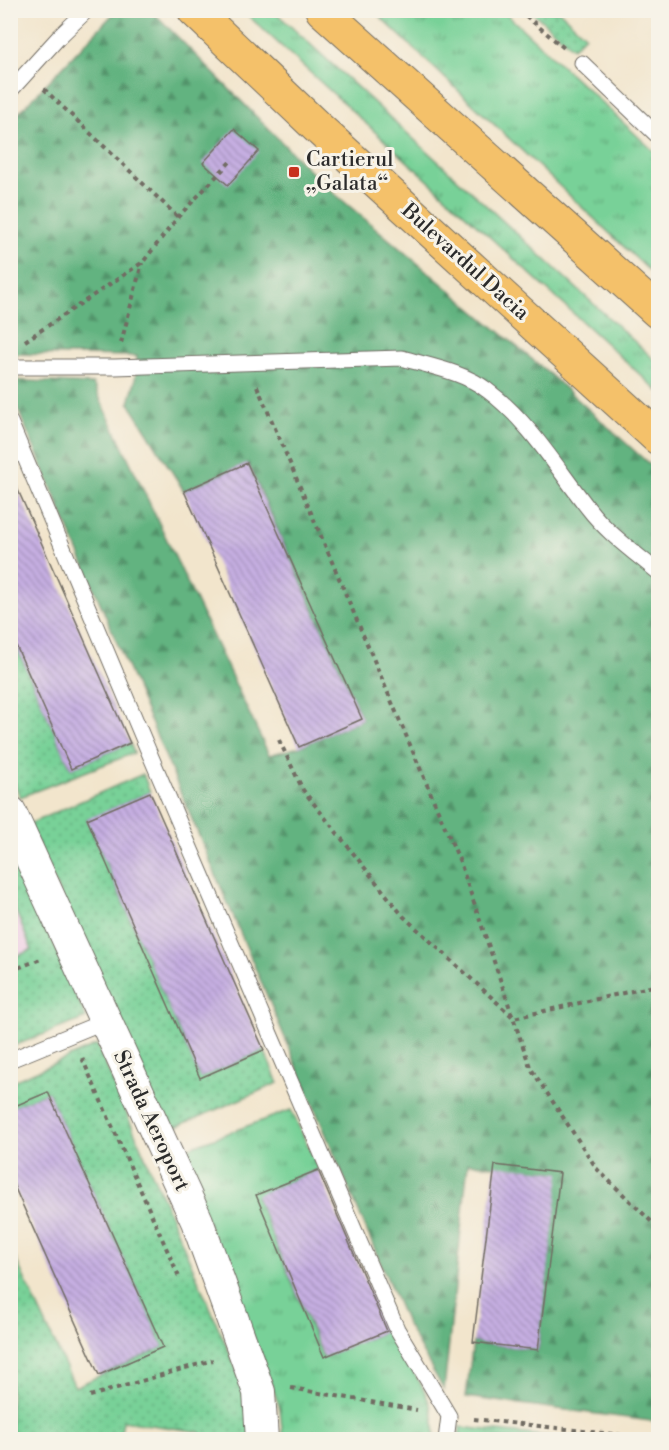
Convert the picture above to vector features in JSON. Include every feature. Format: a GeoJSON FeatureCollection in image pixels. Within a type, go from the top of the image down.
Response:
{"type":"FeatureCollection","features":[{"type":"Feature","properties":{"kind":"main road","name":"Bulevardul Dacia"},"geometry":{"type":"LineString","coordinates":[[194,10],[317,127],[658,438]]}},
{"type":"Feature","properties":{"kind":"main road"},"geometry":{"type":"LineString","coordinates":[[322,10],[658,312]]}},
{"type":"Feature","properties":{"kind":"street","name":"Strada Aeroport"},"geometry":{"type":"LineString","coordinates":[[10,812],[197,1221],[259,1392],[262,1440]]}},
{"type":"Feature","properties":{"kind":"lane"},"geometry":{"type":"LineString","coordinates":[[10,91],[87,10]]}},
{"type":"Feature","properties":{"kind":"lane"},"geometry":{"type":"LineString","coordinates":[[582,63],[658,136]]}},
{"type":"Feature","properties":{"kind":"lane"},"geometry":{"type":"LineString","coordinates":[[10,366],[115,366],[402,358],[446,370],[486,389],[535,435],[589,510],[620,541],[658,573]]}},
{"type":"Feature","properties":{"kind":"lane"},"geometry":{"type":"LineString","coordinates":[[10,422],[397,1329],[449,1416],[446,1440]]}},
{"type":"Feature","properties":{"kind":"lane"},"geometry":{"type":"LineString","coordinates":[[10,1060],[105,1021]]}},
{"type":"Feature","properties":{"kind":"path"},"geometry":{"type":"LineString","coordinates":[[519,10],[582,63]]}},
{"type":"Feature","properties":{"kind":"path"},"geometry":{"type":"LineString","coordinates":[[42,86],[178,217]]}},
{"type":"Feature","properties":{"kind":"path"},"geometry":{"type":"LineString","coordinates":[[20,345],[143,262],[178,217],[230,162]]}},
{"type":"Feature","properties":{"kind":"path"},"geometry":{"type":"LineString","coordinates":[[115,366],[143,262]]}},
{"type":"Feature","properties":{"kind":"path"},"geometry":{"type":"LineString","coordinates":[[247,363],[460,862],[530,1067],[597,1169],[658,1228]]}},
{"type":"Feature","properties":{"kind":"path"},"geometry":{"type":"LineString","coordinates":[[279,740],[303,790],[403,916],[514,1018]]}},
{"type":"Feature","properties":{"kind":"path"},"geometry":{"type":"LineString","coordinates":[[37,949],[46,970]]}},
{"type":"Feature","properties":{"kind":"path"},"geometry":{"type":"LineString","coordinates":[[10,971],[41,959]]}},
{"type":"Feature","properties":{"kind":"path"},"geometry":{"type":"LineString","coordinates":[[514,1018],[658,985]]}},
{"type":"Feature","properties":{"kind":"path"},"geometry":{"type":"LineString","coordinates":[[73,1034],[181,1281]]}},
{"type":"Feature","properties":{"kind":"path"},"geometry":{"type":"LineString","coordinates":[[90,1396],[215,1360],[212,1353]]}},
{"type":"Feature","properties":{"kind":"path"},"geometry":{"type":"LineString","coordinates":[[255,1382],[449,1416],[658,1439]]}},
{"type":"Feature","properties":{"kind":"shaded area"},"geometry":{"type":"Polygon","coordinates":[[[10,900],[32,950],[11,958],[10,958],[10,900]]]}},
{"type":"Feature","properties":{"kind":"green space"},"geometry":{"type":"Polygon","coordinates":[[[116,11],[152,11],[323,184],[546,371],[658,472],[658,1422],[466,1397],[473,1342],[538,1350],[559,1173],[468,1163],[444,1390],[406,1323],[11,393],[10,380],[93,384],[269,755],[299,747],[362,719],[248,463],[184,491],[129,403],[135,382],[137,356],[11,354],[11,121],[116,11]]]}},
{"type":"Feature","properties":{"kind":"green space"},"geometry":{"type":"Polygon","coordinates":[[[243,11],[274,11],[658,363],[658,391],[243,11]]]}},
{"type":"Feature","properties":{"kind":"green space"},"geometry":{"type":"Polygon","coordinates":[[[374,11],[503,11],[658,155],[658,279],[374,11]]]}},
{"type":"Feature","properties":{"kind":"green space"},"geometry":{"type":"Polygon","coordinates":[[[531,11],[559,11],[585,35],[573,48],[531,11]]]}},
{"type":"Feature","properties":{"kind":"green space"},"geometry":{"type":"Polygon","coordinates":[[[10,633],[71,769],[130,743],[134,753],[20,797],[11,775],[10,633]]]}},
{"type":"Feature","properties":{"kind":"green space"},"geometry":{"type":"Polygon","coordinates":[[[143,774],[150,792],[87,820],[200,1078],[264,1050],[278,1083],[164,1132],[29,824],[143,774]]]}},
{"type":"Feature","properties":{"kind":"green space"},"geometry":{"type":"Polygon","coordinates":[[[10,842],[86,1018],[11,1047],[11,958],[32,950],[11,900],[10,842]]]}},
{"type":"Feature","properties":{"kind":"green space"},"geometry":{"type":"Polygon","coordinates":[[[97,1045],[244,1387],[254,1439],[200,1439],[200,1432],[123,1421],[120,1439],[11,1439],[10,1247],[75,1387],[163,1347],[48,1092],[11,1108],[11,1082],[97,1045]]]}},
{"type":"Feature","properties":{"kind":"green space"},"geometry":{"type":"Polygon","coordinates":[[[291,1110],[319,1169],[256,1196],[323,1357],[387,1331],[427,1396],[432,1410],[434,1439],[283,1439],[280,1408],[179,1151],[291,1110]]]}},
{"type":"Feature","properties":{"kind":"green space"},"geometry":{"type":"Polygon","coordinates":[[[460,1427],[571,1439],[459,1439],[460,1427]]]}},
{"type":"Feature","properties":{"kind":"building"},"geometry":{"type":"Polygon","coordinates":[[[234,129],[259,151],[228,185],[203,163],[234,129]]]}},
{"type":"Feature","properties":{"kind":"building"},"geometry":{"type":"Polygon","coordinates":[[[247,463],[362,719],[299,747],[184,491],[247,463]]]}},
{"type":"Feature","properties":{"kind":"building"},"geometry":{"type":"Polygon","coordinates":[[[10,472],[130,743],[71,769],[10,632],[10,472]]]}},
{"type":"Feature","properties":{"kind":"building"},"geometry":{"type":"Polygon","coordinates":[[[150,792],[264,1050],[200,1078],[87,819],[150,792]]]}},
{"type":"Feature","properties":{"kind":"building"},"geometry":{"type":"Polygon","coordinates":[[[48,1092],[163,1347],[99,1375],[10,1177],[10,1108],[48,1092]]]}},
{"type":"Feature","properties":{"kind":"building"},"geometry":{"type":"Polygon","coordinates":[[[495,1165],[560,1173],[538,1350],[473,1342],[495,1165]]]}},
{"type":"Feature","properties":{"kind":"building"},"geometry":{"type":"Polygon","coordinates":[[[318,1170],[387,1331],[324,1357],[256,1195],[318,1170]]]}},
{"type":"Feature","properties":{"kind":"place","name":"Cartierul „Galata“"},"geometry":{"type":"Point","coordinates":[294,172]}}]}
